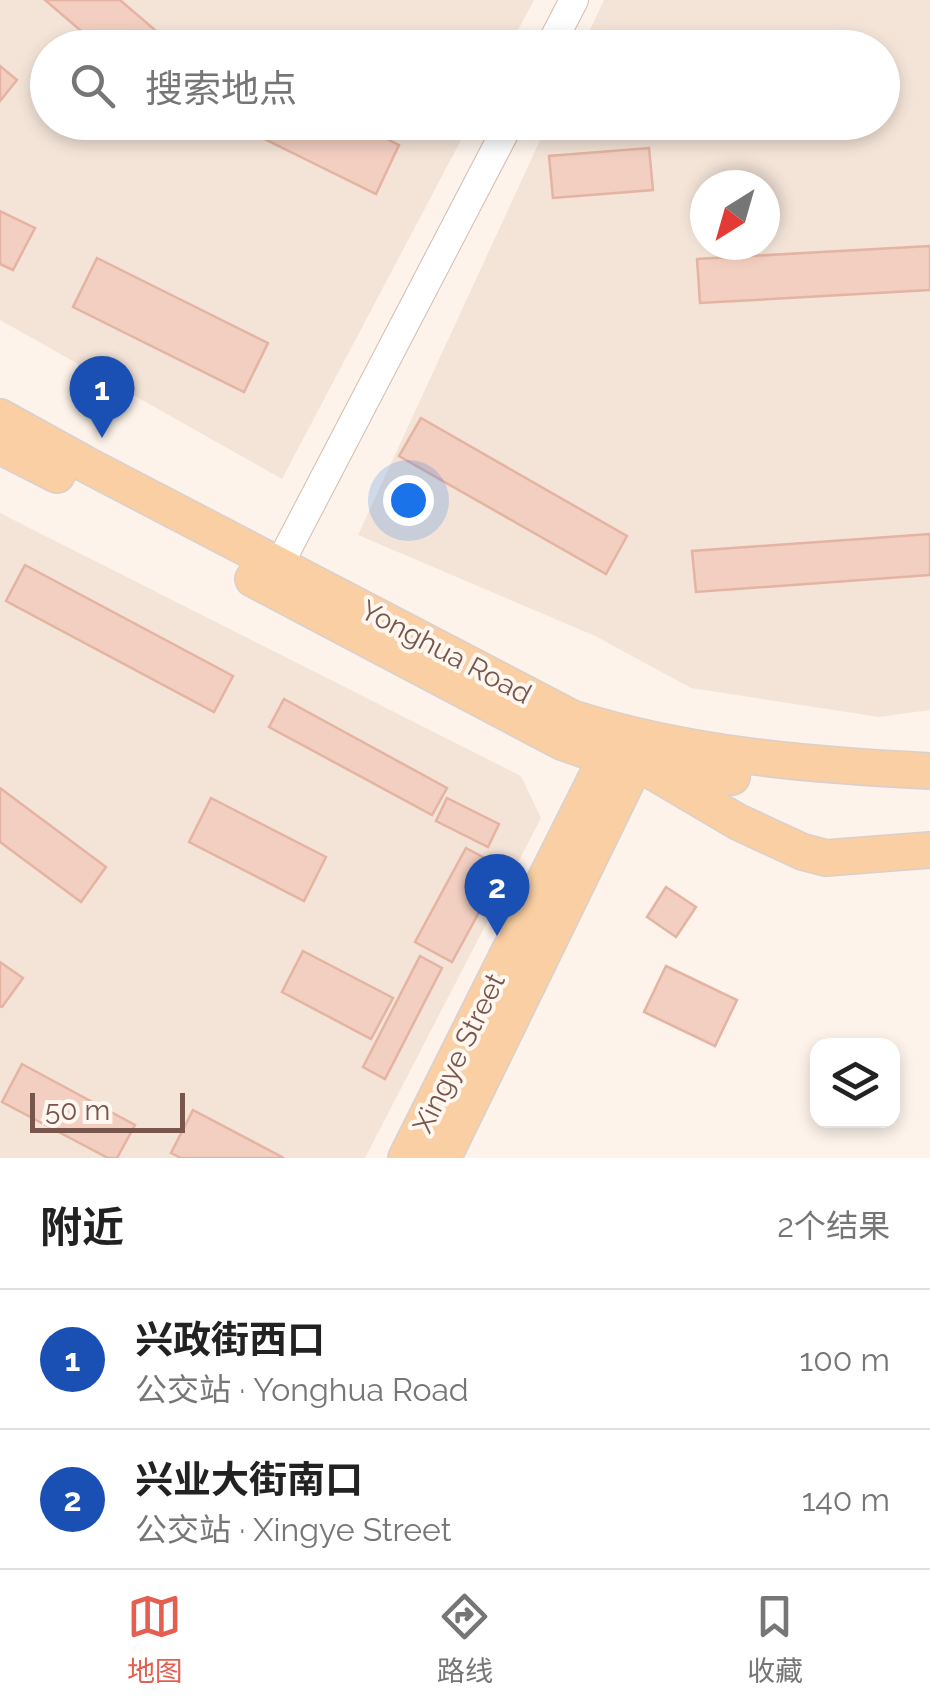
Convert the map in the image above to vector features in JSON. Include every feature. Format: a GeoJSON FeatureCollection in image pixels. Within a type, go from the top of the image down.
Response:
{"type":"FeatureCollection","features":[{"type":"Feature","properties":{"kind":"main road","name":"Yonghua Road"},"geometry":{"type":"LineString","coordinates":[[0,417],[628,748],[828,790],[930,794]]}},
{"type":"Feature","properties":{"kind":"main road","name":"Yonghua Road"},"geometry":{"type":"LineString","coordinates":[[0,446],[562,742],[930,771]]}},
{"type":"Feature","properties":{"kind":"main road"},"geometry":{"type":"LineString","coordinates":[[628,748],[738,822],[803,852],[826,858],[930,850]]}},
{"type":"Feature","properties":{"kind":"main road","name":"Xingye Street"},"geometry":{"type":"LineString","coordinates":[[406,1158],[628,748]]}},
{"type":"Feature","properties":{"kind":"main road","name":"Xingye Street"},"geometry":{"type":"LineString","coordinates":[[443,1158],[628,748]]}},
{"type":"Feature","properties":{"kind":"street"},"geometry":{"type":"LineString","coordinates":[[558,30],[574,0]]}},
{"type":"Feature","properties":{"kind":"street"},"geometry":{"type":"LineString","coordinates":[[279,565],[501,140]]}},
{"type":"Feature","properties":{"kind":"shaded area"},"geometry":{"type":"Polygon","coordinates":[[[0,0],[534,0],[518,30],[30,30],[30,140],[461,140],[282,479],[0,320],[0,0]]]}},
{"type":"Feature","properties":{"kind":"shaded area"},"geometry":{"type":"Polygon","coordinates":[[[604,0],[930,0],[930,710],[879,717],[691,688],[595,636],[358,535],[540,140],[900,140],[900,30],[590,30],[604,0]]]}},
{"type":"Feature","properties":{"kind":"shaded area"},"geometry":{"type":"Polygon","coordinates":[[[0,513],[521,776],[541,818],[365,1158],[0,1158],[0,513]]]}},
{"type":"Feature","properties":{"kind":"building"},"geometry":{"type":"Polygon","coordinates":[[[45,0],[120,0],[155,30],[80,30],[45,0]]]}},
{"type":"Feature","properties":{"kind":"building"},"geometry":{"type":"Polygon","coordinates":[[[0,66],[17,80],[0,101],[0,66]]]}},
{"type":"Feature","properties":{"kind":"building"},"geometry":{"type":"Polygon","coordinates":[[[266,140],[389,140],[399,145],[376,194],[266,140]]]}},
{"type":"Feature","properties":{"kind":"building"},"geometry":{"type":"Polygon","coordinates":[[[649,148],[653,190],[553,198],[549,156],[649,148]]]}},
{"type":"Feature","properties":{"kind":"building"},"geometry":{"type":"Polygon","coordinates":[[[0,211],[35,228],[13,270],[0,264],[0,211]]]}},
{"type":"Feature","properties":{"kind":"building"},"geometry":{"type":"Polygon","coordinates":[[[930,246],[930,290],[700,303],[697,260],[780,260],[780,254],[930,246]]]}},
{"type":"Feature","properties":{"kind":"building"},"geometry":{"type":"Polygon","coordinates":[[[97,258],[268,343],[244,392],[73,307],[97,258]]]}},
{"type":"Feature","properties":{"kind":"building"},"geometry":{"type":"Polygon","coordinates":[[[421,418],[627,536],[606,574],[399,456],[421,418]]]}},
{"type":"Feature","properties":{"kind":"building"},"geometry":{"type":"Polygon","coordinates":[[[930,534],[930,575],[696,592],[692,551],[930,534]]]}},
{"type":"Feature","properties":{"kind":"building"},"geometry":{"type":"Polygon","coordinates":[[[25,565],[233,676],[214,712],[6,601],[25,565]]]}},
{"type":"Feature","properties":{"kind":"building"},"geometry":{"type":"Polygon","coordinates":[[[284,699],[447,788],[432,815],[269,727],[284,699]]]}},
{"type":"Feature","properties":{"kind":"building"},"geometry":{"type":"Polygon","coordinates":[[[0,788],[106,867],[81,902],[0,842],[0,788]]]}},
{"type":"Feature","properties":{"kind":"building"},"geometry":{"type":"Polygon","coordinates":[[[211,798],[326,857],[304,901],[189,842],[211,798]]]}},
{"type":"Feature","properties":{"kind":"building"},"geometry":{"type":"Polygon","coordinates":[[[447,798],[499,824],[488,847],[436,821],[447,798]]]}},
{"type":"Feature","properties":{"kind":"building"},"geometry":{"type":"Polygon","coordinates":[[[466,848],[503,868],[452,962],[415,942],[466,848]]]}},
{"type":"Feature","properties":{"kind":"building"},"geometry":{"type":"Polygon","coordinates":[[[666,887],[696,907],[676,937],[647,917],[666,887]]]}},
{"type":"Feature","properties":{"kind":"building"},"geometry":{"type":"Polygon","coordinates":[[[303,951],[393,998],[371,1039],[282,992],[303,951]]]}},
{"type":"Feature","properties":{"kind":"building"},"geometry":{"type":"Polygon","coordinates":[[[420,956],[442,968],[385,1079],[363,1067],[420,956]]]}},
{"type":"Feature","properties":{"kind":"building"},"geometry":{"type":"Polygon","coordinates":[[[0,962],[23,978],[2,1007],[0,1006],[0,962]]]}},
{"type":"Feature","properties":{"kind":"building"},"geometry":{"type":"Polygon","coordinates":[[[666,966],[737,1000],[715,1046],[644,1012],[666,966]]]}},
{"type":"Feature","properties":{"kind":"building"},"geometry":{"type":"Polygon","coordinates":[[[22,1064],[135,1125],[117,1158],[108,1158],[2,1102],[22,1064]]]}},
{"type":"Feature","properties":{"kind":"building"},"geometry":{"type":"Polygon","coordinates":[[[193,1110],[284,1158],[181,1158],[171,1153],[193,1110]]]}},
{"type":"Feature","properties":{"kind":"place","name":"兴政街西口"},"geometry":{"type":"Point","coordinates":[102,438]}},
{"type":"Feature","properties":{"kind":"place","name":"兴业大街南口"},"geometry":{"type":"Point","coordinates":[497,936]}}]}
